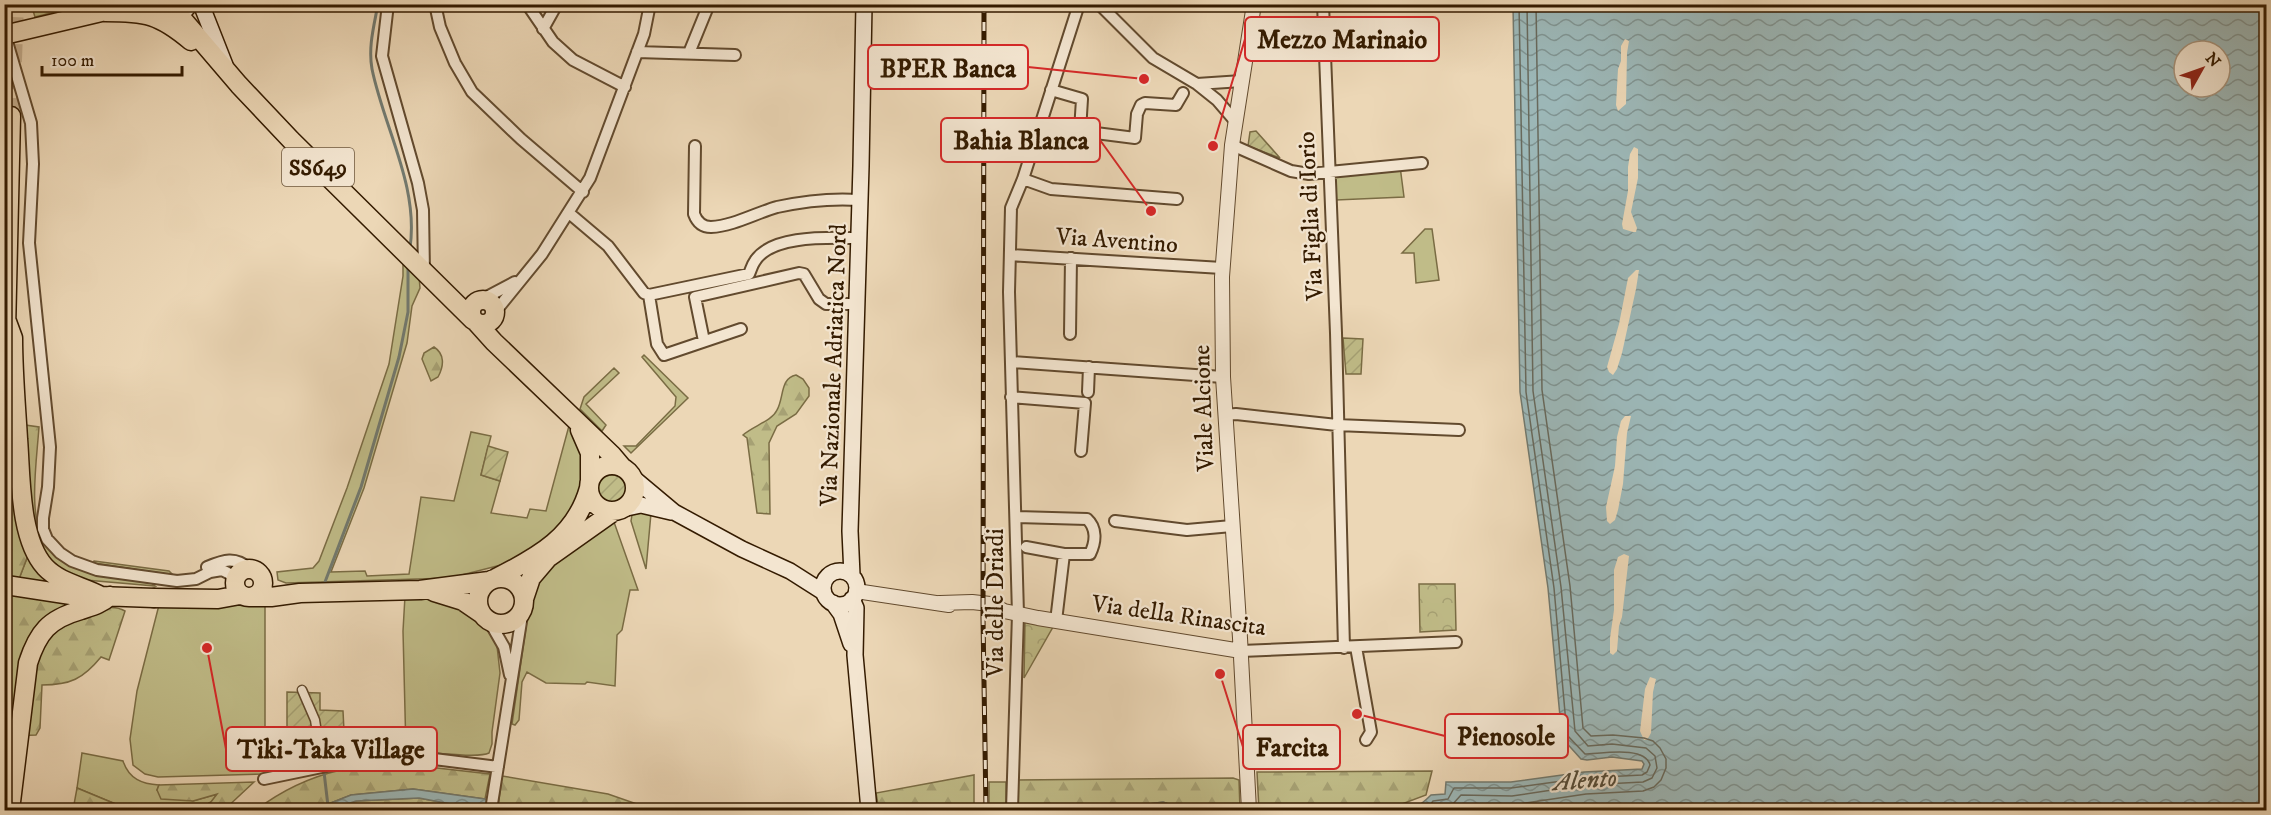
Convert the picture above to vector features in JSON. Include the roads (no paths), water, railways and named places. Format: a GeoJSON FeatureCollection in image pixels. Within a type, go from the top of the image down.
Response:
{"type":"FeatureCollection","features":[{"type":"Feature","properties":{"kind":"main road","name":"SS649"},"geometry":{"type":"LineString","coordinates":[[5,35],[91,11],[128,4]]}},
{"type":"Feature","properties":{"kind":"main road"},"geometry":{"type":"LineString","coordinates":[[201,4],[227,70]]}},
{"type":"Feature","properties":{"kind":"main road","name":"Via Nazionale Adriatica Nord"},"geometry":{"type":"LineString","coordinates":[[855,655],[854,595],[856,582],[852,576],[850,531],[864,4]]}},
{"type":"Feature","properties":{"kind":"main road","name":"SS649"},"geometry":{"type":"LineString","coordinates":[[91,11],[160,12],[172,20],[183,8],[227,70],[295,144],[475,321],[512,361],[627,472],[674,513],[739,548],[828,586]]}},
{"type":"Feature","properties":{"kind":"main road"},"geometry":{"type":"LineString","coordinates":[[183,8],[186,36]]}},
{"type":"Feature","properties":{"kind":"main road","name":"SS649"},"geometry":{"type":"LineString","coordinates":[[160,12],[227,70]]}},
{"type":"Feature","properties":{"kind":"main road"},"geometry":{"type":"LineString","coordinates":[[4,380],[11,116]]}},
{"type":"Feature","properties":{"kind":"main road","name":"SS649"},"geometry":{"type":"LineString","coordinates":[[439,287],[488,307],[512,361]]}},
{"type":"Feature","properties":{"kind":"main road"},"geometry":{"type":"LineString","coordinates":[[475,321],[485,324],[488,307]]}},
{"type":"Feature","properties":{"kind":"main road"},"geometry":{"type":"LineString","coordinates":[[5,321],[14,338],[22,494],[31,542],[41,562],[60,579],[106,596]]}},
{"type":"Feature","properties":{"kind":"main road","name":"SS649"},"geometry":{"type":"LineString","coordinates":[[573,418],[590,453],[589,484]]}},
{"type":"Feature","properties":{"kind":"main road"},"geometry":{"type":"LineString","coordinates":[[420,590],[453,597],[485,616],[501,624],[508,623],[519,615],[531,578],[548,558],[633,498],[635,491],[627,472],[607,466],[600,468],[589,484],[584,506],[566,531],[528,561],[483,586],[478,600],[485,616]]}},
{"type":"Feature","properties":{"kind":"main road"},"geometry":{"type":"LineString","coordinates":[[589,484],[590,496],[599,507],[617,511]]}},
{"type":"Feature","properties":{"kind":"main road","name":"SS649"},"geometry":{"type":"LineString","coordinates":[[617,511],[647,506],[674,513]]}},
{"type":"Feature","properties":{"kind":"main road","name":"Via Nazionale Adriatica Nord"},"geometry":{"type":"LineString","coordinates":[[828,586],[850,531]]}},
{"type":"Feature","properties":{"kind":"main road"},"geometry":{"type":"LineString","coordinates":[[828,586],[841,571],[852,576]]}},
{"type":"Feature","properties":{"kind":"main road"},"geometry":{"type":"LineString","coordinates":[[240,589],[239,573],[256,573],[291,594]]}},
{"type":"Feature","properties":{"kind":"main road"},"geometry":{"type":"LineString","coordinates":[[6,585],[57,594],[199,597],[240,589],[261,591],[263,587],[256,573]]}},
{"type":"Feature","properties":{"kind":"main road"},"geometry":{"type":"LineString","coordinates":[[240,589],[271,597],[291,594],[420,590],[504,578],[518,585],[523,604]]}},
{"type":"Feature","properties":{"kind":"main road"},"geometry":{"type":"LineString","coordinates":[[828,586],[843,604],[854,595]]}},
{"type":"Feature","properties":{"kind":"main road"},"geometry":{"type":"LineString","coordinates":[[828,586],[841,614],[855,655],[869,810]]}},
{"type":"Feature","properties":{"kind":"main road"},"geometry":{"type":"LineString","coordinates":[[10,810],[28,663],[41,632],[62,616],[101,604],[106,596]]}},
{"type":"Feature","properties":{"kind":"street"},"geometry":{"type":"LineString","coordinates":[[388,4],[382,56],[418,183],[423,210],[420,268]]}},
{"type":"Feature","properties":{"kind":"street"},"geometry":{"type":"LineString","coordinates":[[435,4],[440,27],[455,63],[472,92],[521,139],[583,192]]}},
{"type":"Feature","properties":{"kind":"street"},"geometry":{"type":"LineString","coordinates":[[527,4],[553,42],[573,60],[625,87]]}},
{"type":"Feature","properties":{"kind":"street"},"geometry":{"type":"LineString","coordinates":[[543,29],[557,4]]}},
{"type":"Feature","properties":{"kind":"street"},"geometry":{"type":"LineString","coordinates":[[488,307],[520,279],[542,254],[583,192],[638,52],[650,4]]}},
{"type":"Feature","properties":{"kind":"street"},"geometry":{"type":"LineString","coordinates":[[688,53],[709,4]]}},
{"type":"Feature","properties":{"kind":"street","name":"Via delle Driadi"},"geometry":{"type":"LineString","coordinates":[[1012,810],[1011,612],[1017,517],[1011,397],[1011,208],[1023,179],[1078,4]]}},
{"type":"Feature","properties":{"kind":"street"},"geometry":{"type":"LineString","coordinates":[[1100,4],[1153,58],[1197,84],[1217,100],[1235,121]]}},
{"type":"Feature","properties":{"kind":"street","name":"Viale Alcione"},"geometry":{"type":"LineString","coordinates":[[1249,810],[1223,377],[1222,268],[1235,121],[1254,4]]}},
{"type":"Feature","properties":{"kind":"street","name":"Via Figlia di Iorio"},"geometry":{"type":"LineString","coordinates":[[1323,4],[1336,333],[1344,648]]}},
{"type":"Feature","properties":{"kind":"street"},"geometry":{"type":"LineString","coordinates":[[5,35],[30,123],[33,164],[29,243],[50,447],[43,529],[53,547],[72,561],[98,570],[177,581],[196,579],[218,570],[226,571],[240,589]]}},
{"type":"Feature","properties":{"kind":"street"},"geometry":{"type":"LineString","coordinates":[[638,52],[735,56]]}},
{"type":"Feature","properties":{"kind":"street"},"geometry":{"type":"LineString","coordinates":[[1197,84],[1242,81]]}},
{"type":"Feature","properties":{"kind":"street"},"geometry":{"type":"LineString","coordinates":[[1051,90],[1082,99],[1080,131],[1135,138],[1137,114],[1141,105],[1145,103],[1176,105],[1183,93]]}},
{"type":"Feature","properties":{"kind":"street","name":"Via Nazionale Adriatica Nord"},"geometry":{"type":"LineString","coordinates":[[695,146],[694,214],[697,220],[705,226],[712,227],[777,207],[824,200],[860,200]]}},
{"type":"Feature","properties":{"kind":"street"},"geometry":{"type":"LineString","coordinates":[[1232,146],[1292,171],[1309,174],[1372,166],[1422,163]]}},
{"type":"Feature","properties":{"kind":"street"},"geometry":{"type":"LineString","coordinates":[[1023,179],[1051,189],[1177,200]]}},
{"type":"Feature","properties":{"kind":"street"},"geometry":{"type":"LineString","coordinates":[[569,213],[608,246],[644,293],[649,295],[749,274],[756,259],[778,244],[813,238],[859,238]]}},
{"type":"Feature","properties":{"kind":"street","name":"Via Aventino"},"geometry":{"type":"LineString","coordinates":[[1010,255],[1222,268]]}},
{"type":"Feature","properties":{"kind":"street"},"geometry":{"type":"LineString","coordinates":[[1070,334],[1071,258]]}},
{"type":"Feature","properties":{"kind":"street"},"geometry":{"type":"LineString","coordinates":[[704,341],[695,297],[799,273],[804,274],[819,299],[826,304],[857,304]]}},
{"type":"Feature","properties":{"kind":"street"},"geometry":{"type":"LineString","coordinates":[[488,307],[520,279]]}},
{"type":"Feature","properties":{"kind":"street"},"geometry":{"type":"LineString","coordinates":[[649,295],[657,344],[664,355],[741,329]]}},
{"type":"Feature","properties":{"kind":"street"},"geometry":{"type":"LineString","coordinates":[[1011,362],[1223,377]]}},
{"type":"Feature","properties":{"kind":"street"},"geometry":{"type":"LineString","coordinates":[[1088,392],[1089,367]]}},
{"type":"Feature","properties":{"kind":"street"},"geometry":{"type":"LineString","coordinates":[[1011,397],[1085,403],[1081,451]]}},
{"type":"Feature","properties":{"kind":"street"},"geometry":{"type":"LineString","coordinates":[[1225,415],[1236,414],[1337,425],[1459,430]]}},
{"type":"Feature","properties":{"kind":"street"},"geometry":{"type":"LineString","coordinates":[[1017,517],[1087,519],[1095,535],[1090,554],[1064,554],[1026,547]]}},
{"type":"Feature","properties":{"kind":"street"},"geometry":{"type":"LineString","coordinates":[[1115,520],[1186,530],[1232,526]]}},
{"type":"Feature","properties":{"kind":"street"},"geometry":{"type":"LineString","coordinates":[[1056,621],[1064,554]]}},
{"type":"Feature","properties":{"kind":"street"},"geometry":{"type":"LineString","coordinates":[[177,581],[225,560],[239,561],[256,573]]}},
{"type":"Feature","properties":{"kind":"street","name":"Via della Rinascita"},"geometry":{"type":"LineString","coordinates":[[854,595],[940,603],[971,610],[1011,612],[1241,651],[1456,642]]}},
{"type":"Feature","properties":{"kind":"street"},"geometry":{"type":"LineString","coordinates":[[491,810],[523,604]]}},
{"type":"Feature","properties":{"kind":"street"},"geometry":{"type":"LineString","coordinates":[[485,616],[504,647],[511,681]]}},
{"type":"Feature","properties":{"kind":"street"},"geometry":{"type":"LineString","coordinates":[[1357,647],[1371,732],[1366,740]]}},
{"type":"Feature","properties":{"kind":"street"},"geometry":{"type":"LineString","coordinates":[[302,690],[315,720],[320,752]]}},
{"type":"Feature","properties":{"kind":"street"},"geometry":{"type":"LineString","coordinates":[[264,779],[308,768],[380,756],[418,757],[498,767]]}},
{"type":"Feature","properties":{"kind":"water","name":"Alento"},"geometry":{"type":"Polygon","coordinates":[[[1513,5],[2266,5],[2266,810],[1395,810],[1416,807],[1431,795],[1445,794],[1446,782],[1511,782],[1584,772],[1642,769],[1644,764],[1642,761],[1612,757],[1581,759],[1562,738],[1548,588],[1520,392],[1513,5]]]}},
{"type":"Feature","properties":{"kind":"water"},"geometry":{"type":"Polygon","coordinates":[[[413,789],[485,799],[507,810],[419,798],[356,801],[329,810],[313,810],[351,795],[413,789]]]}},
{"type":"Feature","properties":{"kind":"water"},"geometry":{"type":"Polygon","coordinates":[[[1163,802],[1182,809],[1233,810],[1106,810],[1163,802]]]}},
{"type":"Feature","properties":{"kind":"waterway"},"geometry":{"type":"LineString","coordinates":[[378,4],[371,45],[372,69],[410,202],[410,248]]}},
{"type":"Feature","properties":{"kind":"waterway"},"geometry":{"type":"LineString","coordinates":[[325,582],[361,487],[399,357],[408,312],[408,264]]}},
{"type":"Feature","properties":{"kind":"waterway"},"geometry":{"type":"LineString","coordinates":[[324,772],[328,806]]}},
{"type":"Feature","properties":{"kind":"tunnel"},"geometry":{"type":"LineString","coordinates":[[11,116],[15,4]]}},
{"type":"Feature","properties":{"kind":"railway"},"geometry":{"type":"LineString","coordinates":[[984,4],[983,618],[986,810]]}},
{"type":"Feature","properties":{"kind":"place","name":"BPER Banca"},"geometry":{"type":"Point","coordinates":[1144,79]}},
{"type":"Feature","properties":{"kind":"place","name":"Mezzo Marinaio"},"geometry":{"type":"Point","coordinates":[1213,146]}},
{"type":"Feature","properties":{"kind":"place","name":"Bahia Blanca"},"geometry":{"type":"Point","coordinates":[1151,211]}},
{"type":"Feature","properties":{"kind":"place","name":"Tiki-Taka Village"},"geometry":{"type":"Point","coordinates":[207,648]}},
{"type":"Feature","properties":{"kind":"place","name":"Farcita"},"geometry":{"type":"Point","coordinates":[1220,674]}},
{"type":"Feature","properties":{"kind":"place","name":"Pienosole"},"geometry":{"type":"Point","coordinates":[1357,714]}}]}
